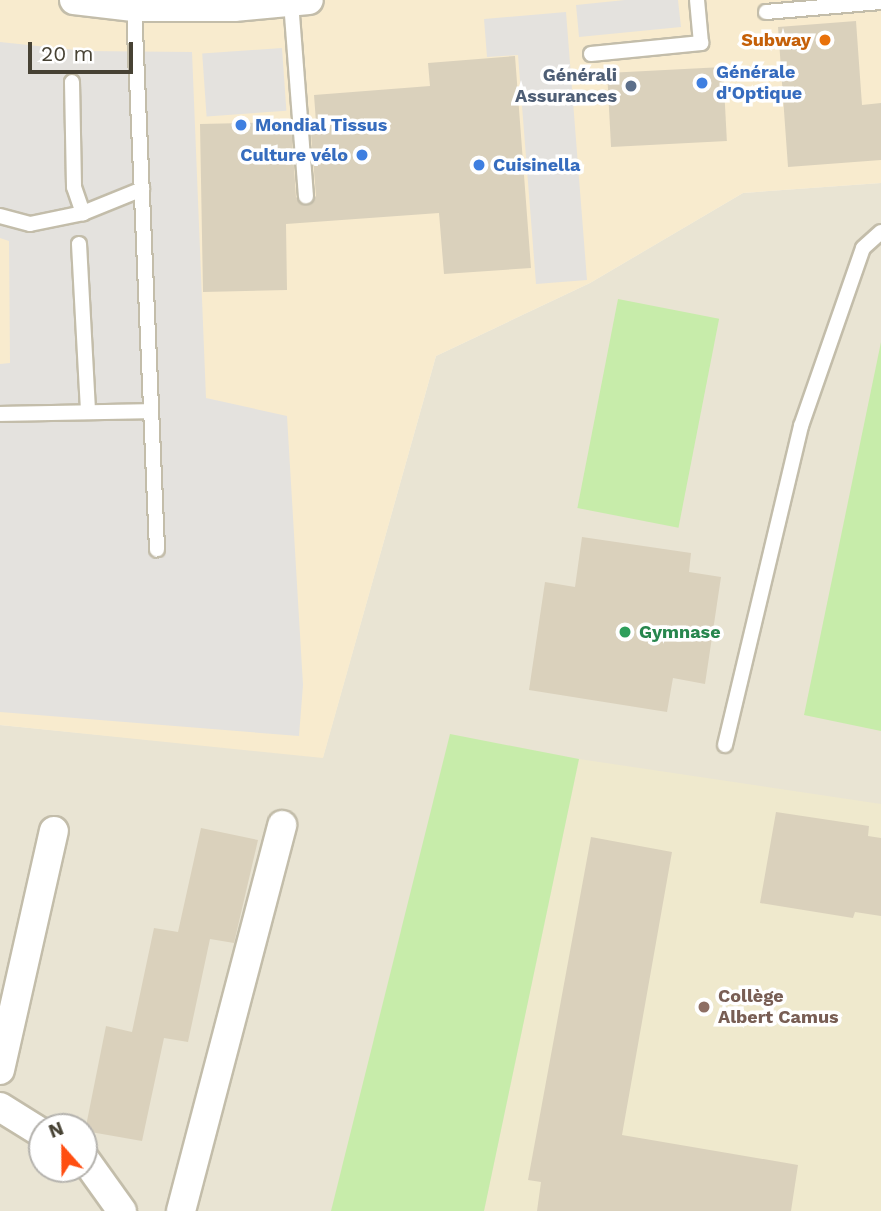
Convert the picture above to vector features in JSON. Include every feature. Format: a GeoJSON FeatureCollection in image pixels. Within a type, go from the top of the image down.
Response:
{"type":"FeatureCollection","features":[{"type":"Feature","properties":{"kind":"street"},"geometry":{"type":"LineString","coordinates":[[74,0],[134,7],[300,1]]}},
{"type":"Feature","properties":{"kind":"street"},"geometry":{"type":"LineString","coordinates":[[181,1211],[282,825]]}},
{"type":"Feature","properties":{"kind":"street"},"geometry":{"type":"LineString","coordinates":[[0,1069],[54,831]]}},
{"type":"Feature","properties":{"kind":"street"},"geometry":{"type":"LineString","coordinates":[[0,1107],[28,1124]]}},
{"type":"Feature","properties":{"kind":"street"},"geometry":{"type":"LineString","coordinates":[[98,1178],[122,1211]]}},
{"type":"Feature","properties":{"kind":"lane"},"geometry":{"type":"LineString","coordinates":[[591,54],[701,43],[697,0]]}},
{"type":"Feature","properties":{"kind":"lane"},"geometry":{"type":"LineString","coordinates":[[300,1],[306,196]]}},
{"type":"Feature","properties":{"kind":"lane"},"geometry":{"type":"LineString","coordinates":[[766,12],[881,2]]}},
{"type":"Feature","properties":{"kind":"lane"},"geometry":{"type":"LineString","coordinates":[[134,7],[158,550]]}},
{"type":"Feature","properties":{"kind":"lane"},"geometry":{"type":"LineString","coordinates":[[72,82],[74,187],[83,213]]}},
{"type":"Feature","properties":{"kind":"lane"},"geometry":{"type":"LineString","coordinates":[[0,216],[30,224],[83,213],[142,189]]}},
{"type":"Feature","properties":{"kind":"lane"},"geometry":{"type":"LineString","coordinates":[[724,745],[801,426],[863,248],[881,232]]}},
{"type":"Feature","properties":{"kind":"lane"},"geometry":{"type":"LineString","coordinates":[[79,244],[88,412]]}},
{"type":"Feature","properties":{"kind":"lane"},"geometry":{"type":"LineString","coordinates":[[0,414],[151,411]]}},
{"type":"Feature","properties":{"kind":"shaded area"},"geometry":{"type":"Polygon","coordinates":[[[0,0],[881,0],[881,183],[743,193],[590,283],[436,356],[323,758],[0,725],[0,0]]]}},
{"type":"Feature","properties":{"kind":"shaded area"},"geometry":{"type":"Polygon","coordinates":[[[625,0],[678,0],[681,27],[579,37],[576,5],[625,0]]]}},
{"type":"Feature","properties":{"kind":"shaded area"},"geometry":{"type":"Polygon","coordinates":[[[566,12],[587,280],[536,284],[518,55],[487,57],[484,19],[566,12]]]}},
{"type":"Feature","properties":{"kind":"shaded area"},"geometry":{"type":"Polygon","coordinates":[[[0,42],[85,51],[192,52],[206,398],[287,416],[303,685],[299,736],[0,712],[0,364],[10,363],[9,241],[0,238],[0,42]]]}},
{"type":"Feature","properties":{"kind":"shaded area"},"geometry":{"type":"Polygon","coordinates":[[[282,48],[286,111],[207,116],[202,54],[282,48]]]}},
{"type":"Feature","properties":{"kind":"shaded area"},"geometry":{"type":"Polygon","coordinates":[[[881,183],[881,1211],[0,1211],[0,725],[323,757],[436,356],[590,283],[743,193],[881,183]]]}},
{"type":"Feature","properties":{"kind":"shaded area","name":"Collège Albert Camus"},"geometry":{"type":"Polygon","coordinates":[[[579,759],[881,804],[881,1211],[484,1211],[579,759]]]}},
{"type":"Feature","properties":{"kind":"green space"},"geometry":{"type":"Polygon","coordinates":[[[618,299],[719,319],[678,528],[577,508],[618,299]]]}},
{"type":"Feature","properties":{"kind":"green space"},"geometry":{"type":"Polygon","coordinates":[[[881,342],[881,731],[804,715],[881,342]]]}},
{"type":"Feature","properties":{"kind":"green space"},"geometry":{"type":"Polygon","coordinates":[[[450,734],[579,759],[484,1211],[331,1211],[450,734]]]}},
{"type":"Feature","properties":{"kind":"building"},"geometry":{"type":"Polygon","coordinates":[[[856,21],[862,105],[881,103],[881,160],[788,167],[778,27],[856,21]]]}},
{"type":"Feature","properties":{"kind":"building"},"geometry":{"type":"Polygon","coordinates":[[[515,56],[531,268],[444,274],[439,213],[286,224],[287,290],[203,292],[200,124],[291,122],[296,197],[307,205],[316,196],[310,122],[316,122],[314,95],[430,86],[428,63],[515,56]]]}},
{"type":"Feature","properties":{"kind":"building"},"geometry":{"type":"Polygon","coordinates":[[[723,67],[727,141],[611,147],[607,73],[723,67]]]}},
{"type":"Feature","properties":{"kind":"building","name":"Gymnase"},"geometry":{"type":"Polygon","coordinates":[[[582,537],[691,553],[689,572],[721,577],[705,684],[673,678],[667,712],[529,690],[545,582],[575,587],[582,537]]]}},
{"type":"Feature","properties":{"kind":"building"},"geometry":{"type":"Polygon","coordinates":[[[776,812],[869,826],[868,836],[881,838],[881,916],[855,912],[853,918],[760,903],[776,812]]]}},
{"type":"Feature","properties":{"kind":"building"},"geometry":{"type":"Polygon","coordinates":[[[201,828],[258,840],[234,943],[210,939],[188,1042],[164,1038],[142,1141],[98,1133],[98,1113],[89,1113],[106,1026],[132,1032],[154,928],[178,932],[201,828]]]}},
{"type":"Feature","properties":{"kind":"building"},"geometry":{"type":"Polygon","coordinates":[[[591,837],[672,852],[622,1135],[798,1165],[791,1211],[537,1211],[541,1182],[528,1180],[591,837]]]}},
{"type":"Feature","properties":{"kind":"place","name":"Subway"},"geometry":{"type":"Point","coordinates":[825,40]}},
{"type":"Feature","properties":{"kind":"place","name":"Générale d'Optique"},"geometry":{"type":"Point","coordinates":[702,83]}},
{"type":"Feature","properties":{"kind":"place","name":"Générali Assurances"},"geometry":{"type":"Point","coordinates":[631,86]}},
{"type":"Feature","properties":{"kind":"place","name":"Mondial Tissus"},"geometry":{"type":"Point","coordinates":[241,125]}},
{"type":"Feature","properties":{"kind":"place","name":"Culture vélo"},"geometry":{"type":"Point","coordinates":[362,155]}},
{"type":"Feature","properties":{"kind":"place","name":"Cuisinella"},"geometry":{"type":"Point","coordinates":[479,165]}},
{"type":"Feature","properties":{"kind":"place","name":"Gymnase"},"geometry":{"type":"Point","coordinates":[625,632]}},
{"type":"Feature","properties":{"kind":"place","name":"Collège Albert Camus"},"geometry":{"type":"Point","coordinates":[704,1007]}}]}
